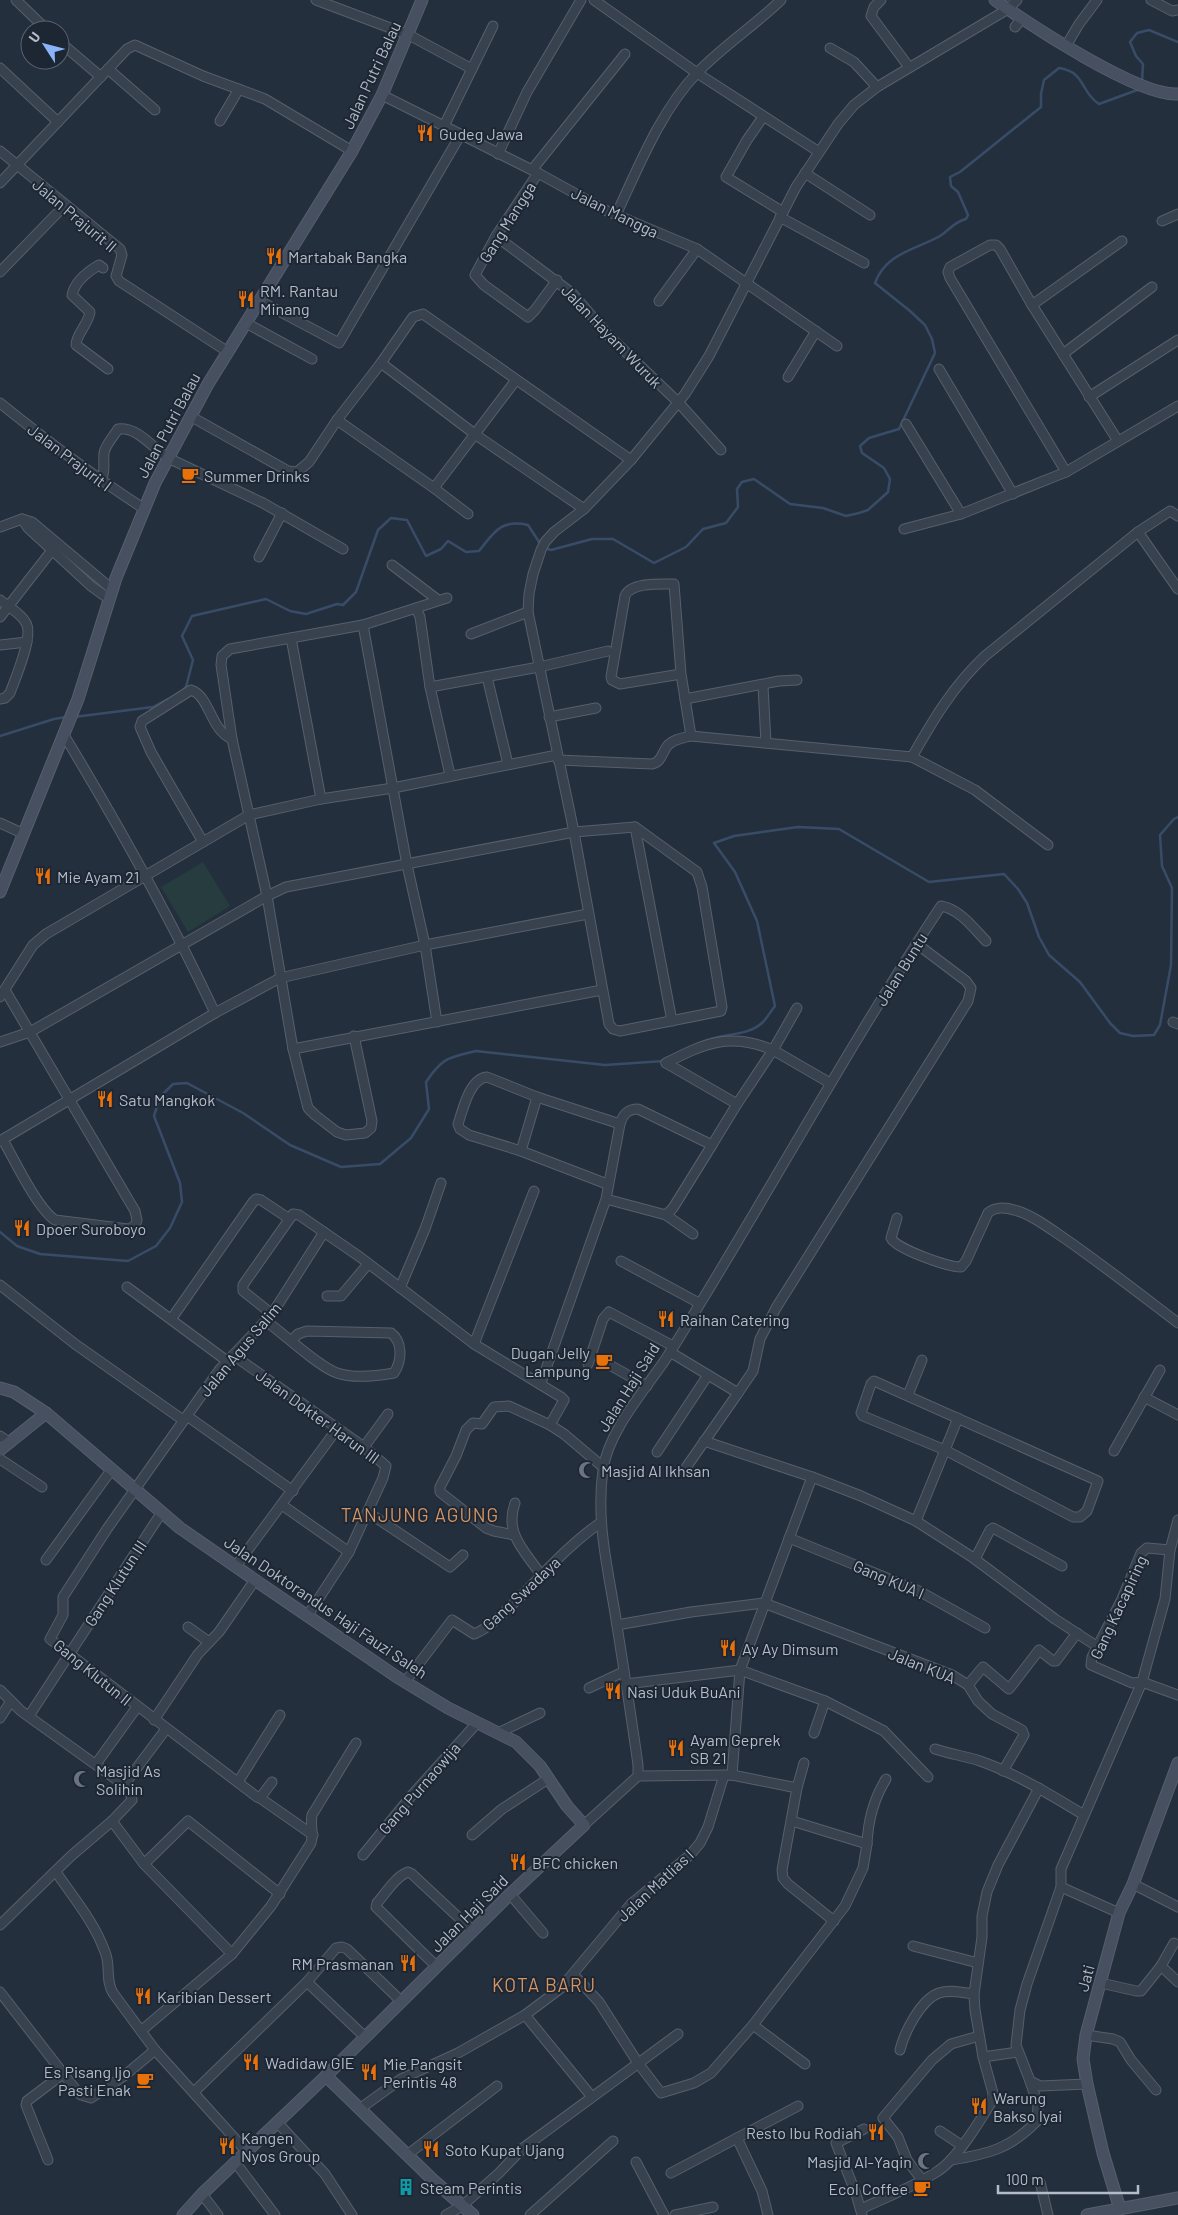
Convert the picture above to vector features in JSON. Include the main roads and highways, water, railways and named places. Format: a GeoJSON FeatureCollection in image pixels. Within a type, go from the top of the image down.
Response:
{"type":"FeatureCollection","features":[{"type":"Feature","properties":{"kind":"waterway"},"geometry":{"type":"LineString","coordinates":[[1142,82],[1143,64],[1136,56],[1130,42],[1137,33],[1149,30],[1178,42]]}},
{"type":"Feature","properties":{"kind":"waterway"},"geometry":{"type":"LineString","coordinates":[[545,548],[551,550],[592,539],[613,539],[654,563],[686,547],[703,529],[726,523],[738,507],[737,489],[742,482],[754,479],[790,504],[823,508],[846,516],[868,510],[888,492],[890,479],[884,468],[862,453],[860,446],[869,438],[899,429],[935,353],[932,339],[925,325],[875,283],[880,273],[886,265],[902,253],[940,236],[955,224],[966,219],[968,215],[958,192],[951,186],[950,177],[960,172],[1041,107],[1044,80],[1059,68],[1068,70],[1079,78],[1089,94],[1099,104],[1140,89]]}},
{"type":"Feature","properties":{"kind":"waterway"},"geometry":{"type":"LineString","coordinates":[[183,690],[186,687],[193,660],[182,636],[192,616],[266,599],[290,611],[306,614],[337,604],[343,605],[356,592],[378,530],[391,518],[407,520],[426,556],[441,549],[448,541],[466,552],[479,551],[494,533],[511,524],[528,525],[541,545]]}},
{"type":"Feature","properties":{"kind":"waterway"},"geometry":{"type":"LineString","coordinates":[[74,717],[153,707],[168,699]]}},
{"type":"Feature","properties":{"kind":"waterway"},"geometry":{"type":"LineString","coordinates":[[0,736],[66,717]]}},
{"type":"Feature","properties":{"kind":"waterway"},"geometry":{"type":"LineString","coordinates":[[703,1042],[742,1033],[757,1027],[775,1006],[757,921],[735,872],[714,843],[734,836],[798,827],[839,829],[929,882],[1004,874],[1018,889],[1027,903],[1039,937],[1049,955],[1080,982],[1110,1023],[1120,1033],[1133,1036],[1154,1035],[1160,1025],[1171,965],[1172,888],[1162,866],[1160,835],[1178,817]]}},
{"type":"Feature","properties":{"kind":"waterway"},"geometry":{"type":"LineString","coordinates":[[0,1232],[17,1246],[40,1254],[128,1261],[156,1246],[170,1228],[182,1202],[180,1183],[154,1116],[160,1097],[173,1084],[187,1083],[243,1113],[290,1145],[341,1167],[380,1164],[411,1138],[429,1109],[426,1082],[442,1063],[452,1057],[476,1051],[605,1065],[664,1061]]}},
{"type":"Feature","properties":{"kind":"place","name":"Gudeg Jawa"},"geometry":{"type":"Point","coordinates":[425,133]}},
{"type":"Feature","properties":{"kind":"place","name":"Martabak Bangka"},"geometry":{"type":"Point","coordinates":[274,256]}},
{"type":"Feature","properties":{"kind":"place","name":"RM. Rantau Minang"},"geometry":{"type":"Point","coordinates":[246,299]}},
{"type":"Feature","properties":{"kind":"place","name":"Summer Drinks"},"geometry":{"type":"Point","coordinates":[190,475]}},
{"type":"Feature","properties":{"kind":"place","name":"Mie Ayam 21"},"geometry":{"type":"Point","coordinates":[43,876]}},
{"type":"Feature","properties":{"kind":"place","name":"Satu Mangkok"},"geometry":{"type":"Point","coordinates":[105,1099]}},
{"type":"Feature","properties":{"kind":"place","name":"Dpoer Suroboyo"},"geometry":{"type":"Point","coordinates":[22,1228]}},
{"type":"Feature","properties":{"kind":"place","name":"Raihan Catering"},"geometry":{"type":"Point","coordinates":[666,1319]}},
{"type":"Feature","properties":{"kind":"place","name":"Dugan Jelly Lampung"},"geometry":{"type":"Point","coordinates":[604,1361]}},
{"type":"Feature","properties":{"kind":"place","name":"Masjid Al Ikhsan"},"geometry":{"type":"Point","coordinates":[587,1470]}},
{"type":"Feature","properties":{"kind":"place","name":"Ay Ay Dimsum"},"geometry":{"type":"Point","coordinates":[728,1648]}},
{"type":"Feature","properties":{"kind":"place","name":"Nasi Uduk BuAni"},"geometry":{"type":"Point","coordinates":[613,1691]}},
{"type":"Feature","properties":{"kind":"place","name":"Ayam Geprek SB 21"},"geometry":{"type":"Point","coordinates":[676,1748]}},
{"type":"Feature","properties":{"kind":"place","name":"Masjid As Solihin"},"geometry":{"type":"Point","coordinates":[82,1779]}},
{"type":"Feature","properties":{"kind":"place","name":"BFC chicken"},"geometry":{"type":"Point","coordinates":[518,1862]}},
{"type":"Feature","properties":{"kind":"place","name":"RM Prasmanan"},"geometry":{"type":"Point","coordinates":[408,1963]}},
{"type":"Feature","properties":{"kind":"place","name":"Karibian Dessert"},"geometry":{"type":"Point","coordinates":[143,1996]}},
{"type":"Feature","properties":{"kind":"place","name":"Wadidaw GIE"},"geometry":{"type":"Point","coordinates":[251,2062]}},
{"type":"Feature","properties":{"kind":"place","name":"Mie Pangsit Perintis 48"},"geometry":{"type":"Point","coordinates":[369,2072]}},
{"type":"Feature","properties":{"kind":"place","name":"Es Pisang Ijo Pasti Enak"},"geometry":{"type":"Point","coordinates":[145,2080]}},
{"type":"Feature","properties":{"kind":"place","name":"Warung Bakso Iyai"},"geometry":{"type":"Point","coordinates":[979,2106]}},
{"type":"Feature","properties":{"kind":"place","name":"Resto Ibu Rodiah"},"geometry":{"type":"Point","coordinates":[876,2132]}},
{"type":"Feature","properties":{"kind":"place","name":"Kangen Nyos Group"},"geometry":{"type":"Point","coordinates":[227,2146]}},
{"type":"Feature","properties":{"kind":"place","name":"Soto Kupat Ujang"},"geometry":{"type":"Point","coordinates":[431,2149]}},
{"type":"Feature","properties":{"kind":"place","name":"Masjid Al-Yaqin"},"geometry":{"type":"Point","coordinates":[926,2161]}},
{"type":"Feature","properties":{"kind":"place","name":"Steam Perintis"},"geometry":{"type":"Point","coordinates":[406,2187]}},
{"type":"Feature","properties":{"kind":"place","name":"Ecol Coffee"},"geometry":{"type":"Point","coordinates":[922,2188]}},
{"type":"Feature","properties":{"kind":"district","name":"TANJUNG AGUNG"},"geometry":{"type":"Point","coordinates":[420,1514]}},
{"type":"Feature","properties":{"kind":"district","name":"KOTA BARU"},"geometry":{"type":"Point","coordinates":[544,1984]}}]}
